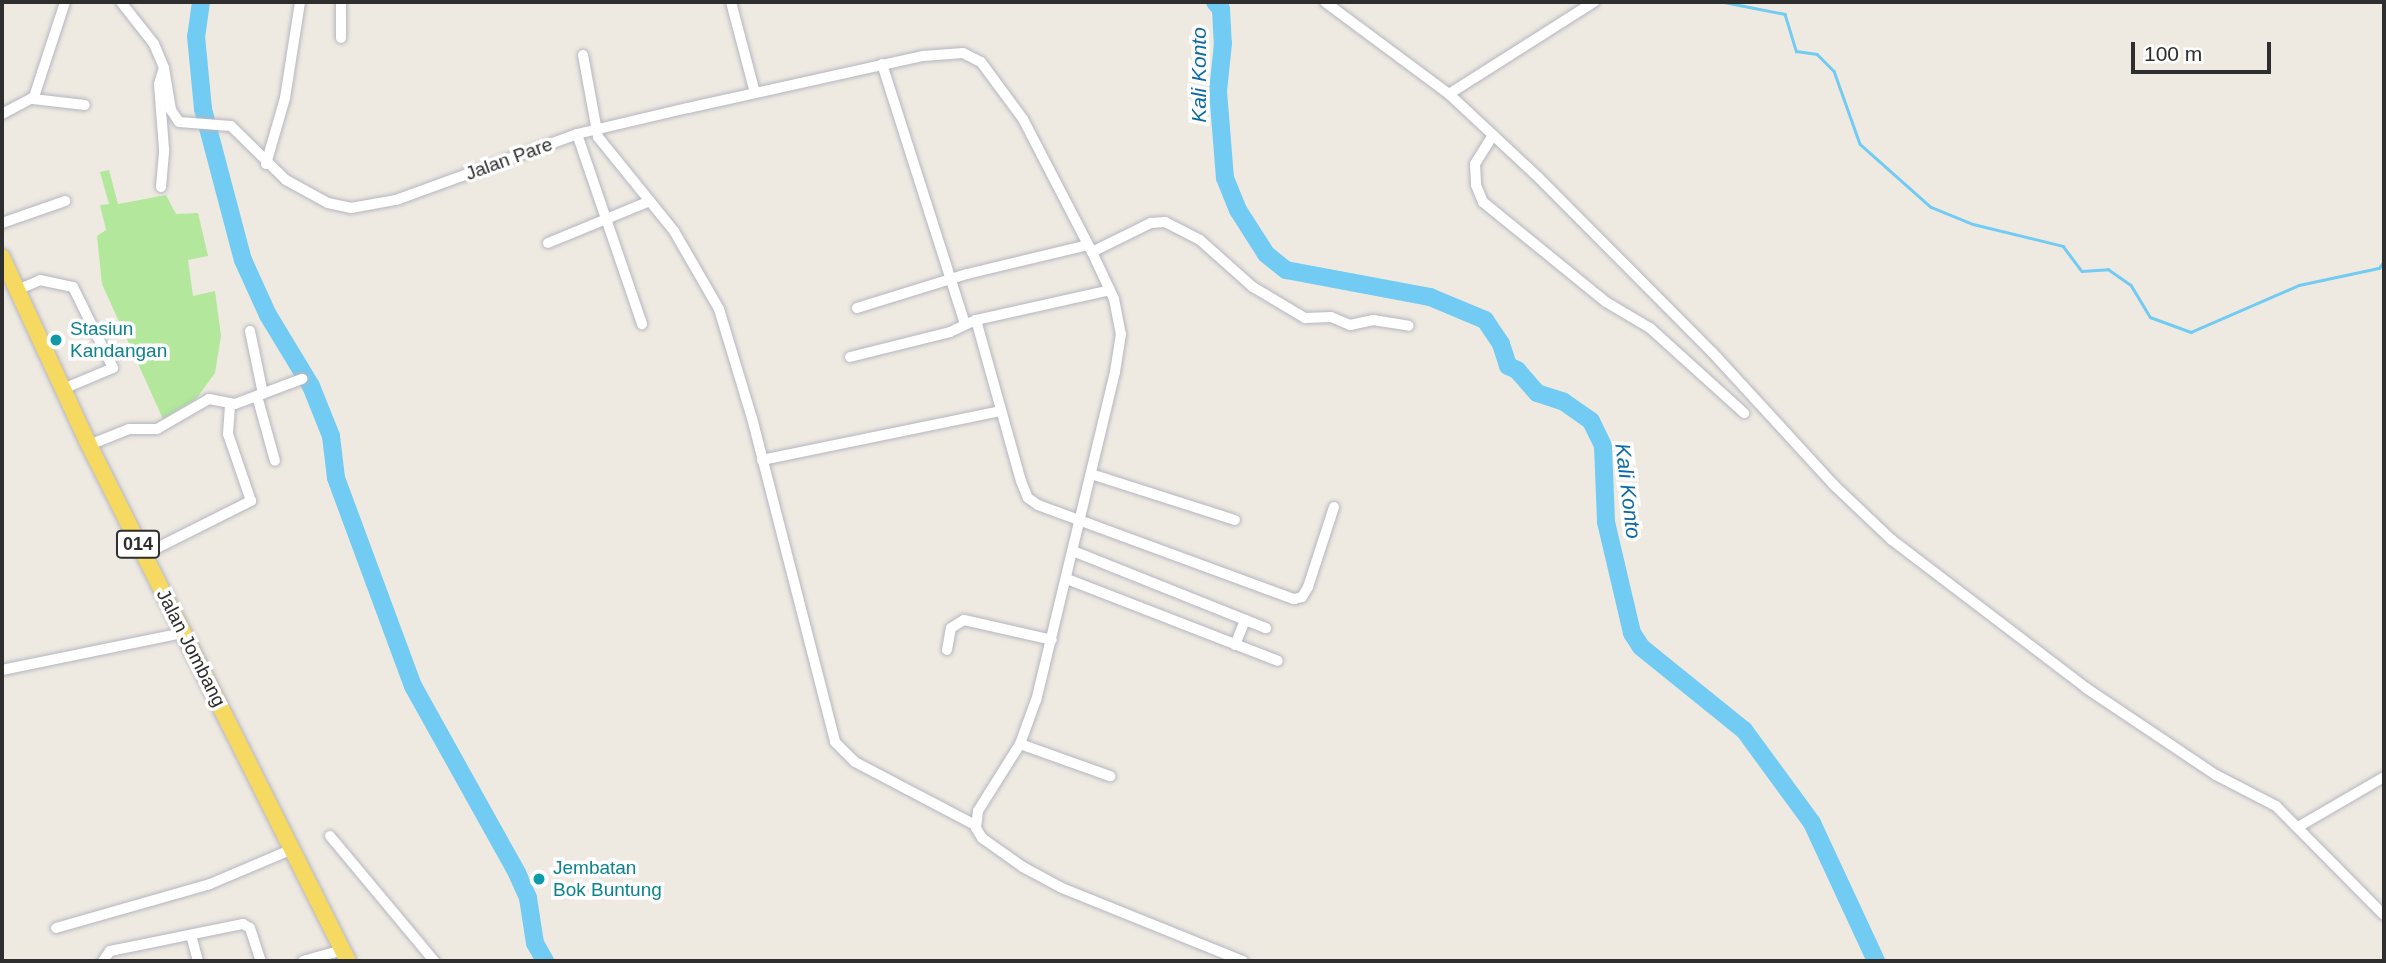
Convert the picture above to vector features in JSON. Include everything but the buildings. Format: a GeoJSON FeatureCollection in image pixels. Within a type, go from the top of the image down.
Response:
{"type":"FeatureCollection","features":[{"type":"Feature","properties":{"kind":"main road","name":"Jalan Jombang"},"geometry":{"type":"LineString","coordinates":[[2,257],[89,445],[293,847],[346,958]]}},
{"type":"Feature","properties":{"kind":"street"},"geometry":{"type":"LineString","coordinates":[[33,99],[65,2]]}},
{"type":"Feature","properties":{"kind":"street","name":"Jalan Pare"},"geometry":{"type":"LineString","coordinates":[[121,2],[154,44],[164,68],[171,110],[179,122],[188,125],[225,124],[239,131],[267,164],[303,192],[328,203],[358,208],[396,200],[577,134],[882,64],[962,53],[981,62],[1023,119],[1090,249],[1110,290],[1120,321],[1120,345],[1052,640],[1020,744],[982,804],[975,825]]}},
{"type":"Feature","properties":{"kind":"street"},"geometry":{"type":"LineString","coordinates":[[267,164],[285,97],[300,2]]}},
{"type":"Feature","properties":{"kind":"street"},"geometry":{"type":"LineString","coordinates":[[341,2],[341,38]]}},
{"type":"Feature","properties":{"kind":"street"},"geometry":{"type":"LineString","coordinates":[[731,2],[755,93]]}},
{"type":"Feature","properties":{"kind":"street"},"geometry":{"type":"LineString","coordinates":[[1325,2],[1449,94],[1493,135],[1689,328],[1834,485],[1892,540],[2086,688],[2216,775],[2276,806],[2384,915]]}},
{"type":"Feature","properties":{"kind":"street"},"geometry":{"type":"LineString","coordinates":[[1449,94],[1594,2]]}},
{"type":"Feature","properties":{"kind":"street"},"geometry":{"type":"LineString","coordinates":[[583,55],[596,130],[650,201],[709,287],[731,344],[835,742],[855,762],[975,825],[991,845],[1044,879],[1242,961]]}},
{"type":"Feature","properties":{"kind":"street"},"geometry":{"type":"LineString","coordinates":[[882,64],[950,279],[970,322],[1028,498],[1294,599],[1302,597],[1308,587],[1334,507]]}},
{"type":"Feature","properties":{"kind":"street"},"geometry":{"type":"LineString","coordinates":[[161,187],[164,149],[159,84],[164,68]]}},
{"type":"Feature","properties":{"kind":"street"},"geometry":{"type":"LineString","coordinates":[[2,114],[33,99],[85,105]]}},
{"type":"Feature","properties":{"kind":"street"},"geometry":{"type":"LineString","coordinates":[[577,134],[642,324]]}},
{"type":"Feature","properties":{"kind":"street"},"geometry":{"type":"LineString","coordinates":[[1493,135],[1476,160],[1476,185],[1483,202],[1606,302],[1650,328],[1744,413]]}},
{"type":"Feature","properties":{"kind":"street"},"geometry":{"type":"LineString","coordinates":[[2,223],[65,201]]}},
{"type":"Feature","properties":{"kind":"street"},"geometry":{"type":"LineString","coordinates":[[548,243],[605,222],[650,201]]}},
{"type":"Feature","properties":{"kind":"street"},"geometry":{"type":"LineString","coordinates":[[857,307],[950,279],[1090,249],[1151,223],[1165,222],[1200,240],[1253,286],[1305,318],[1331,317],[1350,326],[1373,320],[1409,326]]}},
{"type":"Feature","properties":{"kind":"street"},"geometry":{"type":"LineString","coordinates":[[17,290],[40,280],[73,287],[113,368],[63,389]]}},
{"type":"Feature","properties":{"kind":"street"},"geometry":{"type":"LineString","coordinates":[[850,357],[950,332],[970,322],[1110,290]]}},
{"type":"Feature","properties":{"kind":"street"},"geometry":{"type":"LineString","coordinates":[[250,331],[260,395],[275,461]]}},
{"type":"Feature","properties":{"kind":"street"},"geometry":{"type":"LineString","coordinates":[[89,445],[130,429],[157,429],[209,399],[230,405],[302,379]]}},
{"type":"Feature","properties":{"kind":"street"},"geometry":{"type":"LineString","coordinates":[[143,555],[251,501],[228,434],[230,405]]}},
{"type":"Feature","properties":{"kind":"street"},"geometry":{"type":"LineString","coordinates":[[762,460],[1000,411]]}},
{"type":"Feature","properties":{"kind":"street"},"geometry":{"type":"LineString","coordinates":[[1091,474],[1235,520]]}},
{"type":"Feature","properties":{"kind":"street"},"geometry":{"type":"LineString","coordinates":[[1073,551],[1266,628]]}},
{"type":"Feature","properties":{"kind":"street"},"geometry":{"type":"LineString","coordinates":[[1067,579],[1278,661]]}},
{"type":"Feature","properties":{"kind":"street"},"geometry":{"type":"LineString","coordinates":[[947,650],[951,628],[967,620],[1052,640]]}},
{"type":"Feature","properties":{"kind":"street"},"geometry":{"type":"LineString","coordinates":[[1236,645],[1245,620]]}},
{"type":"Feature","properties":{"kind":"street"},"geometry":{"type":"LineString","coordinates":[[2,670],[183,633]]}},
{"type":"Feature","properties":{"kind":"street"},"geometry":{"type":"LineString","coordinates":[[1020,744],[1110,776]]}},
{"type":"Feature","properties":{"kind":"street"},"geometry":{"type":"LineString","coordinates":[[2298,827],[2384,777]]}},
{"type":"Feature","properties":{"kind":"street"},"geometry":{"type":"LineString","coordinates":[[330,836],[433,961]]}},
{"type":"Feature","properties":{"kind":"street"},"geometry":{"type":"LineString","coordinates":[[56,928],[210,884],[293,847]]}},
{"type":"Feature","properties":{"kind":"street"},"geometry":{"type":"LineString","coordinates":[[103,961],[110,951],[246,925],[261,961]]}},
{"type":"Feature","properties":{"kind":"street"},"geometry":{"type":"LineString","coordinates":[[191,935],[198,961]]}},
{"type":"Feature","properties":{"kind":"street"},"geometry":{"type":"LineString","coordinates":[[303,961],[346,958]]}},
{"type":"Feature","properties":{"kind":"green space"},"geometry":{"type":"Polygon","coordinates":[[[109,170],[118,204],[166,195],[176,214],[198,213],[208,256],[188,260],[193,296],[215,291],[221,336],[215,373],[196,399],[163,419],[102,284],[97,236],[106,230],[100,205],[109,204],[100,172],[109,170]]]}},
{"type":"Feature","properties":{"kind":"waterway"},"geometry":{"type":"LineString","coordinates":[[201,2],[196,36],[203,109],[243,260],[268,315],[311,386],[331,436],[336,478],[413,686],[517,873],[528,898],[535,943],[545,961]]}},
{"type":"Feature","properties":{"kind":"waterway","name":"Kali Konto"},"geometry":{"type":"LineString","coordinates":[[1215,2],[1221,9],[1223,43],[1218,91],[1225,178],[1238,210],[1266,254],[1286,270],[1430,297],[1485,320],[1501,344],[1508,366],[1517,370],[1537,393],[1564,402],[1591,421],[1603,446],[1606,522],[1632,633],[1641,647],[1744,730],[1812,823],[1876,961]]}},
{"type":"Feature","properties":{"kind":"waterway"},"geometry":{"type":"LineString","coordinates":[[1724,2],[1785,14],[1796,51],[1817,54],[1834,71],[1860,144],[1931,207],[1973,224],[2063,246],[2082,271],[2108,269],[2131,285],[2150,317],[2191,332],[2299,285],[2379,268]]}},
{"type":"Feature","properties":{"kind":"waterway"},"geometry":{"type":"LineString","coordinates":[[2379,268],[2384,261]]}},
{"type":"Feature","properties":{"kind":"place","name":"Stasiun Kandangan"},"geometry":{"type":"Point","coordinates":[56,340]}},
{"type":"Feature","properties":{"kind":"place","name":"Jembatan Bok Buntung"},"geometry":{"type":"Point","coordinates":[539,879]}}]}
